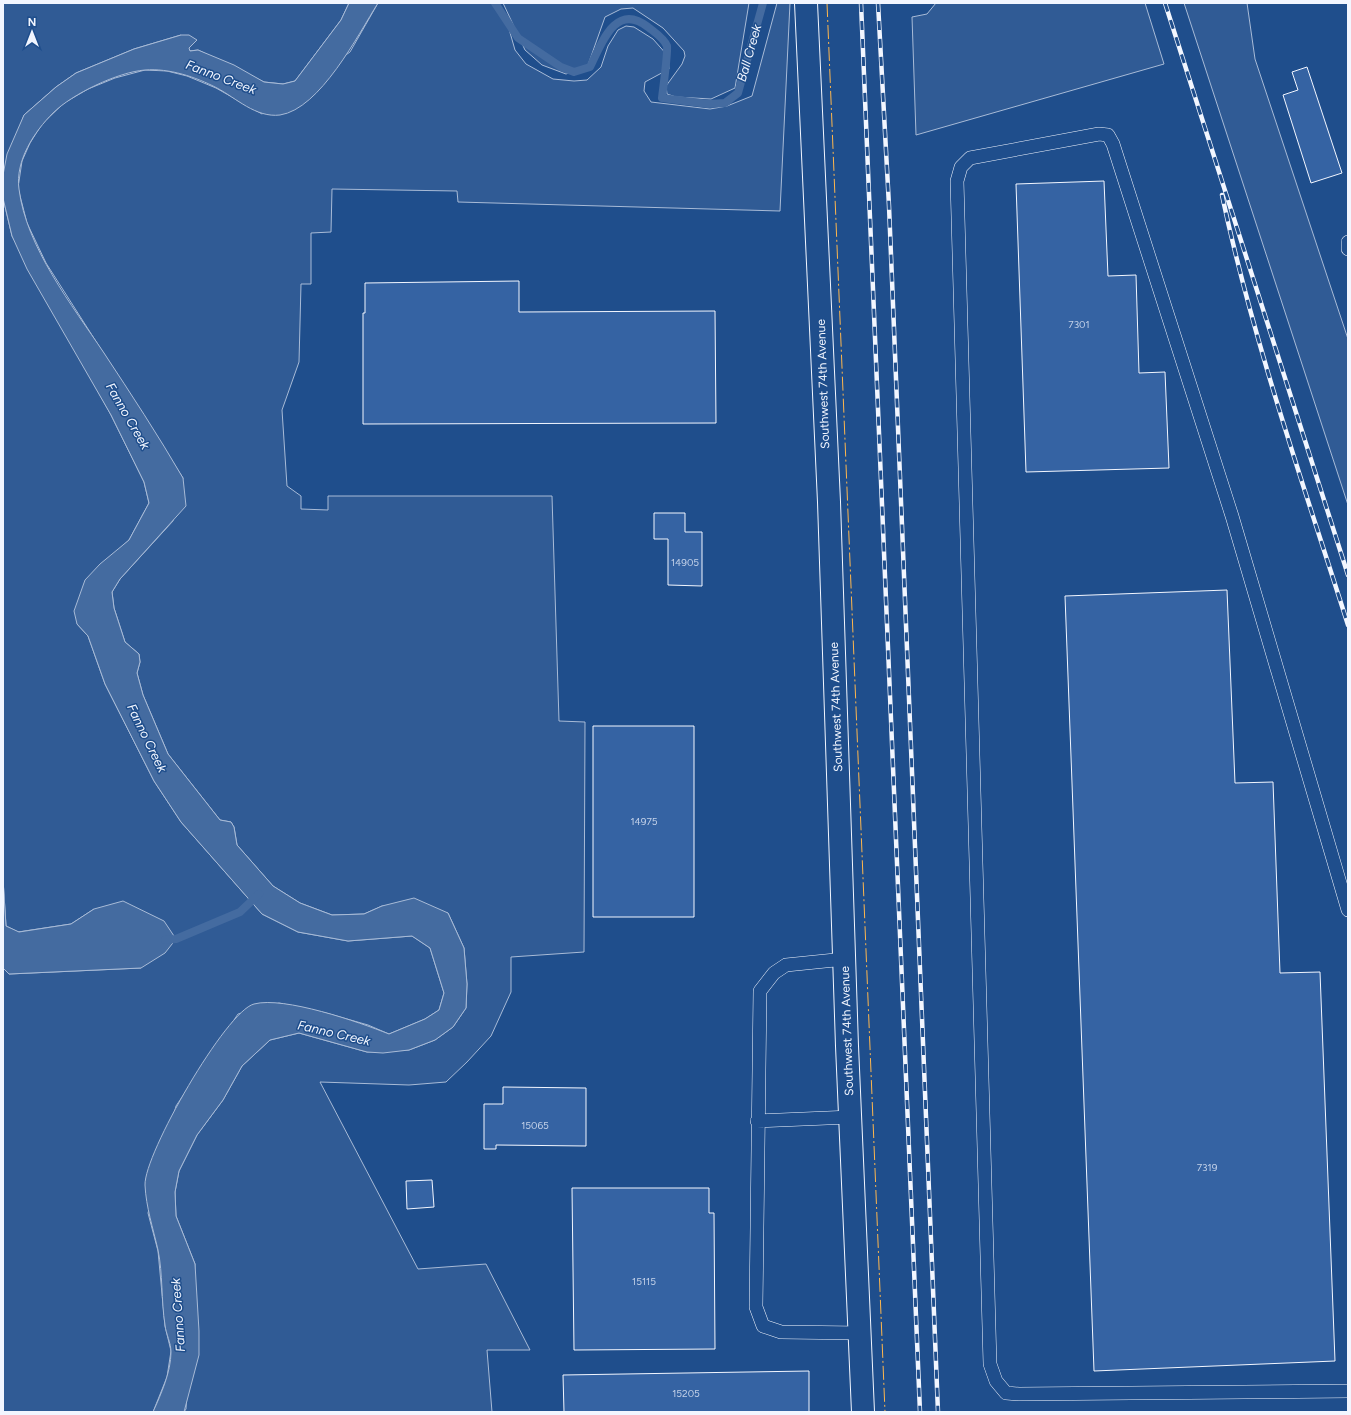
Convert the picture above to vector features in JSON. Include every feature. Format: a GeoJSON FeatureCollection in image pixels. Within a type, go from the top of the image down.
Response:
{"type":"FeatureCollection","features":[{"type":"Feature","properties":{"kind":"street","name":"Southwest 74th Avenue"},"geometry":{"type":"LineString","coordinates":[[806,3],[829,502],[850,1117],[863,1412]]}},
{"type":"Feature","properties":{"kind":"lane"},"geometry":{"type":"LineString","coordinates":[[1348,910],[1232,516],[1113,144],[1108,135],[1099,134],[970,158],[961,167],[957,181],[990,1364],[996,1381],[1006,1393],[1019,1394],[1348,1391]]}},
{"type":"Feature","properties":{"kind":"lane"},"geometry":{"type":"LineString","coordinates":[[1348,242],[1348,249]]}},
{"type":"Feature","properties":{"kind":"lane"},"geometry":{"type":"LineString","coordinates":[[845,959],[786,965],[774,973],[760,991],[757,1121],[756,1308],[763,1326],[781,1332],[860,1333]]}},
{"type":"Feature","properties":{"kind":"lane"},"geometry":{"type":"LineString","coordinates":[[757,1121],[850,1117]]}},
{"type":"Feature","properties":{"kind":"shaded area"},"geometry":{"type":"Polygon","coordinates":[[[3,3],[349,3],[341,20],[295,81],[283,84],[264,82],[198,50],[189,51],[181,35],[134,49],[76,73],[56,87],[24,115],[3,175],[3,3]]]}},
{"type":"Feature","properties":{"kind":"shaded area"},"geometry":{"type":"Polygon","coordinates":[[[378,3],[492,3],[509,29],[515,50],[526,64],[553,79],[574,81],[587,80],[601,67],[608,46],[618,30],[626,26],[634,27],[653,39],[668,56],[669,69],[645,82],[644,91],[651,102],[710,109],[727,106],[752,96],[777,3],[790,3],[780,211],[458,202],[457,191],[332,189],[331,232],[311,233],[311,284],[301,284],[299,362],[282,410],[287,486],[301,496],[301,509],[328,510],[328,496],[552,496],[559,721],[585,722],[584,952],[511,957],[511,992],[491,1036],[446,1082],[409,1085],[320,1082],[418,1269],[486,1264],[530,1350],[487,1350],[492,1412],[184,1412],[186,1409],[195,1264],[176,1216],[175,1192],[179,1171],[197,1135],[223,1100],[242,1066],[270,1040],[299,1033],[367,1052],[409,1050],[435,1040],[453,1027],[466,1008],[467,984],[464,948],[448,913],[382,906],[364,914],[332,915],[300,903],[273,886],[237,845],[234,827],[231,822],[220,820],[168,754],[143,695],[137,673],[140,662],[139,654],[125,642],[114,608],[112,592],[120,579],[173,521],[183,478],[46,263],[27,223],[18,188],[22,161],[30,143],[42,124],[64,103],[88,89],[115,78],[145,70],[167,71],[187,76],[216,88],[262,114],[350,52],[378,3]]]}},
{"type":"Feature","properties":{"kind":"shaded area"},"geometry":{"type":"Polygon","coordinates":[[[503,3],[749,3],[735,88],[711,99],[676,97],[667,94],[666,86],[682,64],[685,56],[684,51],[663,28],[633,8],[621,9],[605,17],[588,65],[566,74],[542,65],[525,50],[503,3]]]}},
{"type":"Feature","properties":{"kind":"shaded area"},"geometry":{"type":"Polygon","coordinates":[[[936,3],[1145,3],[1164,64],[916,135],[912,17],[927,14],[936,3]]]}},
{"type":"Feature","properties":{"kind":"shaded area"},"geometry":{"type":"Polygon","coordinates":[[[1184,3],[1247,3],[1255,59],[1348,339],[1348,505],[1184,3]]]}},
{"type":"Feature","properties":{"kind":"shaded area"},"geometry":{"type":"Polygon","coordinates":[[[3,198],[12,236],[111,415],[144,482],[149,503],[129,540],[116,552],[77,624],[88,636],[105,684],[154,781],[181,822],[262,914],[298,932],[348,941],[412,936],[430,948],[444,993],[439,1010],[425,1019],[389,1034],[368,1025],[326,1013],[279,1003],[238,1014],[176,1106],[148,1213],[158,1251],[165,1326],[171,1351],[167,1377],[153,1412],[3,1412],[3,968],[9,974],[141,968],[94,909],[71,924],[18,932],[6,926],[3,879],[3,198]]]}},
{"type":"Feature","properties":{"kind":"water","name":"Fanno Creek"},"geometry":{"type":"Polygon","coordinates":[[[349,3],[378,3],[349,51],[336,69],[309,99],[295,110],[280,115],[271,115],[255,110],[217,88],[182,74],[163,70],[145,70],[134,72],[109,79],[96,85],[61,106],[39,129],[33,138],[27,148],[20,168],[19,189],[23,211],[31,232],[52,275],[134,399],[183,478],[186,506],[120,579],[112,592],[114,608],[125,642],[139,654],[140,662],[137,673],[143,695],[168,754],[220,820],[231,822],[234,827],[237,845],[273,886],[300,903],[332,915],[364,914],[382,906],[414,898],[448,913],[464,948],[467,984],[466,1008],[453,1027],[435,1040],[409,1050],[383,1053],[367,1052],[299,1033],[270,1040],[242,1066],[223,1100],[197,1135],[179,1171],[175,1192],[176,1216],[195,1264],[199,1355],[184,1412],[153,1412],[167,1375],[171,1360],[171,1352],[164,1316],[160,1259],[148,1209],[145,1185],[148,1169],[158,1145],[172,1116],[207,1056],[225,1031],[241,1013],[254,1004],[267,1002],[302,1007],[341,1017],[389,1034],[425,1019],[439,1010],[444,993],[430,948],[412,936],[348,941],[298,932],[262,914],[181,822],[154,781],[105,684],[88,636],[77,624],[74,611],[85,580],[100,564],[129,540],[149,503],[144,482],[111,415],[27,269],[12,236],[3,198],[3,175],[7,154],[24,115],[56,87],[76,73],[134,49],[181,35],[189,35],[197,40],[189,48],[190,51],[198,50],[234,65],[264,82],[283,84],[295,81],[341,20],[349,3]]]}},
{"type":"Feature","properties":{"kind":"water"},"geometry":{"type":"Polygon","coordinates":[[[3,879],[6,926],[19,932],[71,924],[94,909],[123,901],[164,921],[176,939],[165,953],[141,968],[9,974],[3,968],[3,879]]]}},
{"type":"Feature","properties":{"kind":"building"},"geometry":{"type":"Polygon","coordinates":[[[1307,67],[1342,173],[1311,183],[1283,95],[1298,90],[1292,72],[1307,67]]]}},
{"type":"Feature","properties":{"kind":"building"},"geometry":{"type":"Polygon","coordinates":[[[1104,181],[1108,276],[1136,275],[1139,373],[1165,372],[1169,468],[1026,472],[1016,184],[1104,181]]]}},
{"type":"Feature","properties":{"kind":"building"},"geometry":{"type":"Polygon","coordinates":[[[519,281],[519,312],[715,311],[716,423],[363,424],[363,313],[365,313],[365,283],[519,281]]]}},
{"type":"Feature","properties":{"kind":"building"},"geometry":{"type":"Polygon","coordinates":[[[654,513],[685,513],[685,532],[702,532],[702,586],[668,585],[668,539],[654,539],[654,513]]]}},
{"type":"Feature","properties":{"kind":"building"},"geometry":{"type":"Polygon","coordinates":[[[1227,590],[1235,783],[1273,782],[1280,973],[1320,972],[1335,1361],[1094,1371],[1065,596],[1227,590]]]}},
{"type":"Feature","properties":{"kind":"building"},"geometry":{"type":"Polygon","coordinates":[[[593,726],[694,726],[694,917],[593,917],[593,726]]]}},
{"type":"Feature","properties":{"kind":"building"},"geometry":{"type":"Polygon","coordinates":[[[503,1087],[586,1088],[586,1146],[496,1145],[496,1149],[484,1149],[484,1104],[503,1104],[503,1087]]]}},
{"type":"Feature","properties":{"kind":"building"},"geometry":{"type":"Polygon","coordinates":[[[432,1180],[434,1207],[407,1209],[406,1181],[432,1180]]]}},
{"type":"Feature","properties":{"kind":"building"},"geometry":{"type":"Polygon","coordinates":[[[572,1188],[709,1188],[709,1213],[714,1213],[715,1349],[574,1350],[572,1188]]]}},
{"type":"Feature","properties":{"kind":"building"},"geometry":{"type":"Polygon","coordinates":[[[809,1371],[809,1412],[564,1412],[563,1375],[809,1371]]]}},
{"type":"Feature","properties":{"kind":"waterway","name":"Ball Creek"},"geometry":{"type":"LineString","coordinates":[[495,3],[518,38],[561,67],[574,72],[590,67],[604,38],[618,22],[627,19],[636,20],[659,35],[667,46],[662,98],[708,104],[725,103],[738,93],[763,3]]}},
{"type":"Feature","properties":{"kind":"waterway"},"geometry":{"type":"LineString","coordinates":[[165,940],[176,939],[240,912],[259,894]]}},
{"type":"Feature","properties":{"kind":"railway"},"geometry":{"type":"LineString","coordinates":[[861,3],[920,1412]]}},
{"type":"Feature","properties":{"kind":"railway"},"geometry":{"type":"LineString","coordinates":[[878,3],[889,206],[938,1412]]}},
{"type":"Feature","properties":{"kind":"railway"},"geometry":{"type":"LineString","coordinates":[[1165,3],[1348,575]]}},
{"type":"Feature","properties":{"kind":"railway"},"geometry":{"type":"LineString","coordinates":[[1222,195],[1248,304],[1280,412],[1348,625]]}},
{"type":"Feature","properties":{"kind":"power"},"geometry":{"type":"LineString","coordinates":[[827,3],[885,1412]]}}]}
